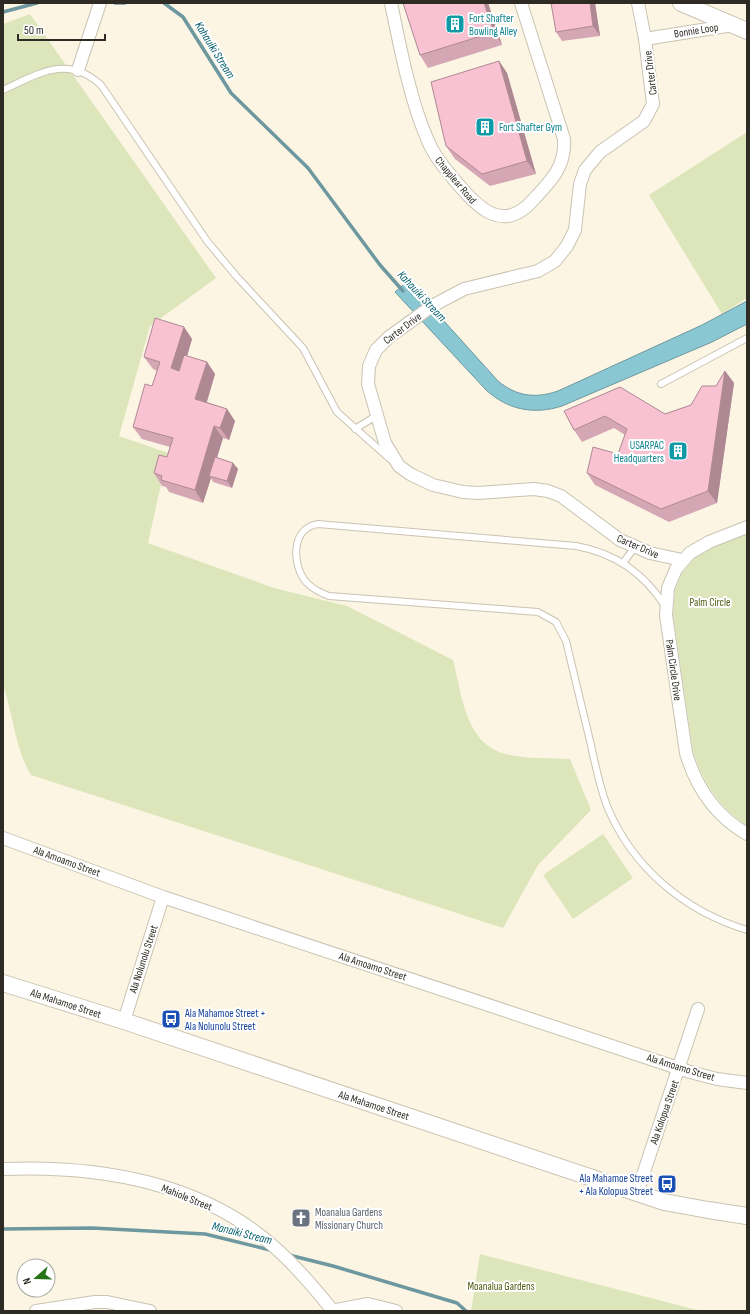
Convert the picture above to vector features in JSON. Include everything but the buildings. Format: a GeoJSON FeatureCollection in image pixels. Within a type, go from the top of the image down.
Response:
{"type":"FeatureCollection","features":[{"type":"Feature","properties":{"kind":"street"},"geometry":{"type":"LineString","coordinates":[[78,70],[100,3]]}},
{"type":"Feature","properties":{"kind":"street","name":"Chapplear Road"},"geometry":{"type":"LineString","coordinates":[[391,3],[404,63],[424,130],[431,147],[444,168],[476,205],[489,213],[496,215],[511,215],[525,208],[554,177],[564,157],[564,139],[521,3]]}},
{"type":"Feature","properties":{"kind":"street","name":"Carter Drive"},"geometry":{"type":"LineString","coordinates":[[638,3],[645,39],[653,97],[651,110],[644,121],[600,152],[585,170],[580,184],[575,230],[562,254],[547,267],[538,272],[464,289],[432,306],[382,343],[372,358],[369,366],[368,384],[385,443],[400,466],[410,474],[433,485],[463,492],[478,493],[534,489],[555,493],[607,532],[635,547],[650,553],[682,560]]}},
{"type":"Feature","properties":{"kind":"street"},"geometry":{"type":"LineString","coordinates":[[681,3],[740,24],[747,31]]}},
{"type":"Feature","properties":{"kind":"street","name":"Bonnie Loop"},"geometry":{"type":"LineString","coordinates":[[645,39],[740,24]]}},
{"type":"Feature","properties":{"kind":"street","name":"Palm Circle Drive"},"geometry":{"type":"LineString","coordinates":[[747,527],[699,546],[682,560],[671,579],[665,606],[686,753],[690,766],[696,780],[711,803],[731,823],[747,834]]}},
{"type":"Feature","properties":{"kind":"street","name":"Ala Amoamo Street"},"geometry":{"type":"LineString","coordinates":[[3,838],[163,897],[680,1068],[711,1077],[747,1083]]}},
{"type":"Feature","properties":{"kind":"street","name":"Ala Nolunolu Street"},"geometry":{"type":"LineString","coordinates":[[124,1022],[163,897]]}},
{"type":"Feature","properties":{"kind":"street","name":"Ala Mahamoe Street"},"geometry":{"type":"LineString","coordinates":[[3,983],[637,1193],[684,1206],[747,1216]]}},
{"type":"Feature","properties":{"kind":"street","name":"Ala Kolopua Street"},"geometry":{"type":"LineString","coordinates":[[637,1193],[680,1068],[698,1009]]}},
{"type":"Feature","properties":{"kind":"street","name":"Mahiole Street"},"geometry":{"type":"LineString","coordinates":[[3,1169],[61,1168],[127,1176],[151,1183],[222,1211],[244,1224],[282,1254],[303,1275],[332,1311]]}},
{"type":"Feature","properties":{"kind":"street"},"geometry":{"type":"LineString","coordinates":[[36,1311],[95,1302],[107,1302],[150,1311]]}},
{"type":"Feature","properties":{"kind":"street"},"geometry":{"type":"LineString","coordinates":[[332,1311],[368,1304],[396,1311]]}},
{"type":"Feature","properties":{"kind":"lane"},"geometry":{"type":"LineString","coordinates":[[3,90],[45,71],[61,68],[78,70],[94,79],[104,89],[208,242],[237,277],[303,348],[335,409],[355,429],[400,466]]}},
{"type":"Feature","properties":{"kind":"lane"},"geometry":{"type":"LineString","coordinates":[[662,384],[747,338]]}},
{"type":"Feature","properties":{"kind":"lane"},"geometry":{"type":"LineString","coordinates":[[355,429],[376,416]]}},
{"type":"Feature","properties":{"kind":"lane"},"geometry":{"type":"LineString","coordinates":[[665,606],[651,586],[623,563],[600,552],[576,546],[318,524],[309,526],[301,534],[297,552],[297,562],[303,577],[314,589],[328,596],[532,612],[544,614],[556,622],[566,641],[601,789],[614,822],[623,837],[644,866],[674,894],[715,919],[747,930]]}},
{"type":"Feature","properties":{"kind":"lane"},"geometry":{"type":"LineString","coordinates":[[623,563],[635,547]]}},
{"type":"Feature","properties":{"kind":"green space"},"geometry":{"type":"Polygon","coordinates":[[[30,14],[216,278],[150,326],[119,436],[168,453],[148,543],[274,588],[347,606],[453,660],[463,702],[468,716],[474,729],[482,740],[492,748],[514,756],[570,759],[591,810],[538,865],[503,928],[31,775],[21,754],[3,685],[3,24],[30,14]]]}},
{"type":"Feature","properties":{"kind":"green space"},"geometry":{"type":"Polygon","coordinates":[[[747,132],[747,298],[722,314],[649,195],[747,132]]]}},
{"type":"Feature","properties":{"kind":"green space","name":"Palm Circle"},"geometry":{"type":"Polygon","coordinates":[[[747,534],[747,826],[737,819],[721,803],[707,784],[697,763],[693,751],[673,615],[675,590],[682,573],[695,558],[712,548],[747,534]]]}},
{"type":"Feature","properties":{"kind":"green space"},"geometry":{"type":"Polygon","coordinates":[[[603,834],[633,878],[573,919],[543,875],[603,834]]]}},
{"type":"Feature","properties":{"kind":"green space","name":"Moanalua Gardens"},"geometry":{"type":"Polygon","coordinates":[[[480,1254],[701,1311],[471,1311],[480,1254]]]}},
{"type":"Feature","properties":{"kind":"water"},"geometry":{"type":"Polygon","coordinates":[[[408,281],[498,381],[512,390],[526,395],[541,395],[558,391],[702,325],[747,301],[747,324],[712,342],[562,406],[541,410],[522,409],[503,402],[486,390],[395,292],[408,281]]]}},
{"type":"Feature","properties":{"kind":"waterway","name":"Kahauiki Stream"},"geometry":{"type":"LineString","coordinates":[[3,12],[37,3]]}},
{"type":"Feature","properties":{"kind":"waterway","name":"Kahauiki Stream"},"geometry":{"type":"LineString","coordinates":[[115,3],[125,3]]}},
{"type":"Feature","properties":{"kind":"waterway","name":"Kahauiki Stream"},"geometry":{"type":"LineString","coordinates":[[164,3],[183,17],[231,93],[308,168],[380,265],[403,291]]}},
{"type":"Feature","properties":{"kind":"waterway","name":"Manaiki Stream"},"geometry":{"type":"LineString","coordinates":[[3,1229],[92,1228],[205,1234],[270,1250]]}},
{"type":"Feature","properties":{"kind":"waterway","name":"Manaiki Stream"},"geometry":{"type":"LineString","coordinates":[[289,1255],[333,1266],[457,1303],[466,1311]]}},
{"type":"Feature","properties":{"kind":"place","name":"Fort Shafter Bowling Alley"},"geometry":{"type":"Point","coordinates":[455,24]}},
{"type":"Feature","properties":{"kind":"place","name":"Fort Shafter Gym"},"geometry":{"type":"Point","coordinates":[485,127]}},
{"type":"Feature","properties":{"kind":"place","name":"USARPAC Headquarters"},"geometry":{"type":"Point","coordinates":[678,451]}},
{"type":"Feature","properties":{"kind":"place","name":"Ala Mahamoe Street + Ala Nolunolu Street"},"geometry":{"type":"Point","coordinates":[171,1019]}},
{"type":"Feature","properties":{"kind":"place","name":"Ala Mahamoe Street + Ala Kolopua Street"},"geometry":{"type":"Point","coordinates":[667,1184]}},
{"type":"Feature","properties":{"kind":"place","name":"Moanalua Gardens Missionary Church"},"geometry":{"type":"Point","coordinates":[301,1218]}}]}
